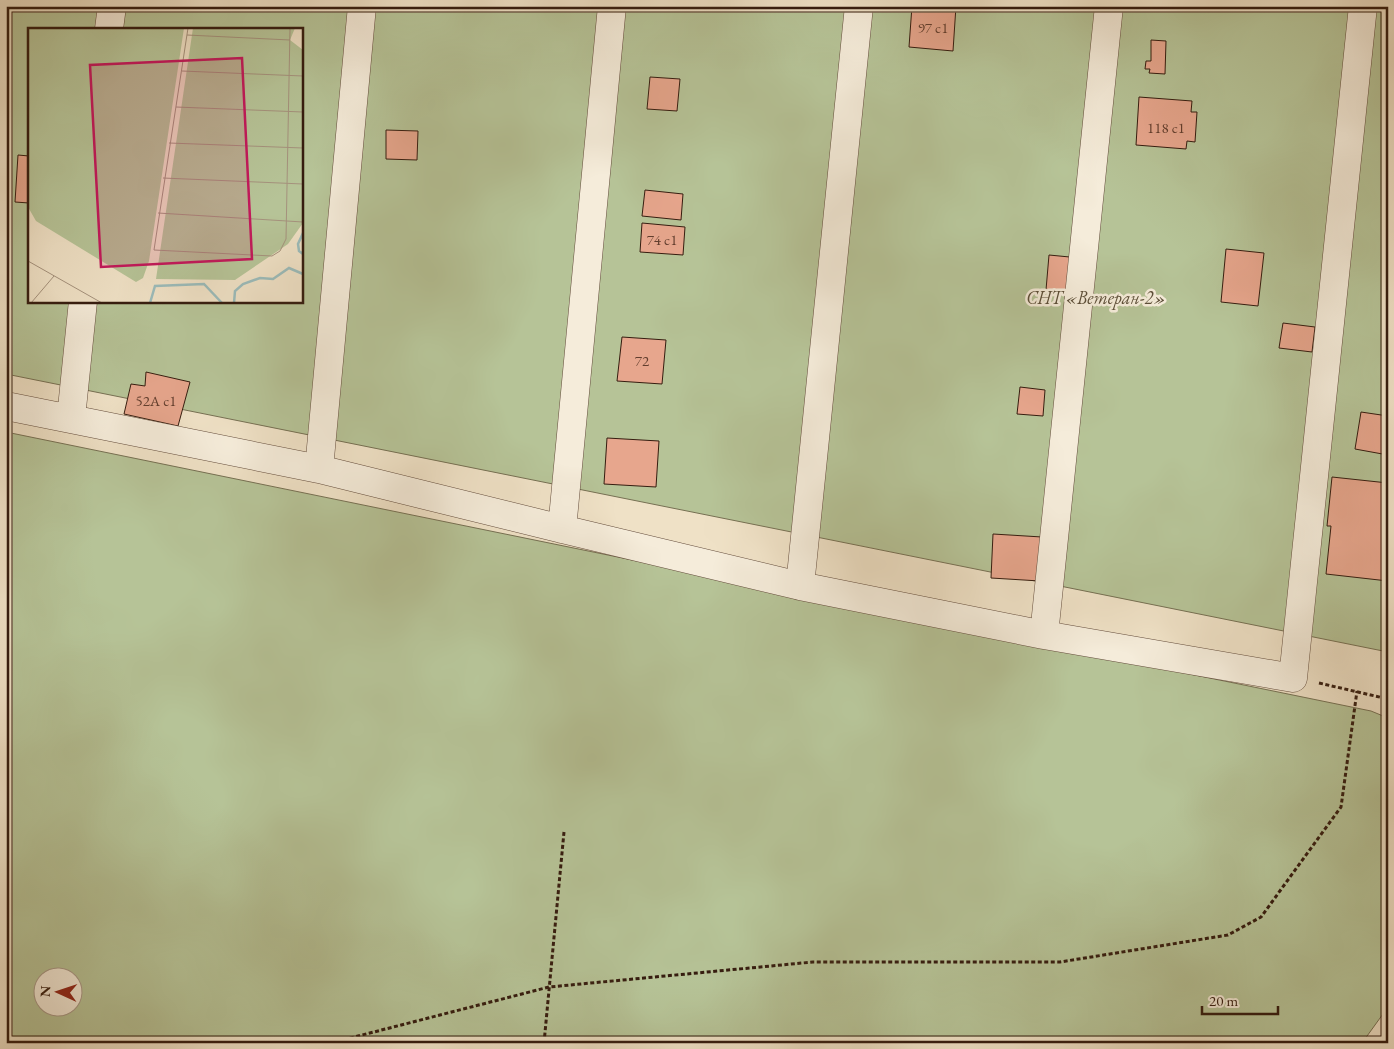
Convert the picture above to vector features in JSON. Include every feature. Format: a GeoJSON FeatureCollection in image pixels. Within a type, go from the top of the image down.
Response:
{"type":"FeatureCollection","features":[{"type":"Feature","properties":{"kind":"street"},"geometry":{"type":"LineString","coordinates":[[109,28],[112,6]]}},
{"type":"Feature","properties":{"kind":"street"},"geometry":{"type":"LineString","coordinates":[[319,469],[362,6]]}},
{"type":"Feature","properties":{"kind":"street"},"geometry":{"type":"LineString","coordinates":[[562,530],[612,6]]}},
{"type":"Feature","properties":{"kind":"street"},"geometry":{"type":"LineString","coordinates":[[800,586],[859,6]]}},
{"type":"Feature","properties":{"kind":"street"},"geometry":{"type":"LineString","coordinates":[[1044,634],[1109,6]]}},
{"type":"Feature","properties":{"kind":"street"},"geometry":{"type":"LineString","coordinates":[[6,406],[319,469],[562,530],[800,586],[1044,634],[1294,678],[1362,6]]}},
{"type":"Feature","properties":{"kind":"street"},"geometry":{"type":"LineString","coordinates":[[71,418],[83,302]]}},
{"type":"Feature","properties":{"kind":"path"},"geometry":{"type":"LineString","coordinates":[[1294,678],[1388,699]]}},
{"type":"Feature","properties":{"kind":"path"},"geometry":{"type":"LineString","coordinates":[[331,1043],[549,987],[813,962],[1060,962],[1228,935],[1261,917],[1340,806],[1357,691]]}},
{"type":"Feature","properties":{"kind":"path"},"geometry":{"type":"LineString","coordinates":[[544,1043],[564,832]]}},
{"type":"Feature","properties":{"kind":"green space","name":"СНТ «Ветеран-2»"},"geometry":{"type":"Polygon","coordinates":[[[6,6],[1388,6],[1388,652],[6,374],[6,6]]]}},
{"type":"Feature","properties":{"kind":"green space"},"geometry":{"type":"Polygon","coordinates":[[[6,432],[1371,711],[1388,718],[1388,1007],[1362,1043],[6,1043],[6,432]]]}},
{"type":"Feature","properties":{"kind":"building"},"geometry":{"type":"Polygon","coordinates":[[[912,6],[956,6],[953,51],[909,47],[912,6]]]}},
{"type":"Feature","properties":{"kind":"building"},"geometry":{"type":"Polygon","coordinates":[[[1151,40],[1166,41],[1165,74],[1149,73],[1150,69],[1145,69],[1146,61],[1151,61],[1151,40]]]}},
{"type":"Feature","properties":{"kind":"building"},"geometry":{"type":"Polygon","coordinates":[[[650,77],[680,79],[677,111],[647,109],[650,77]]]}},
{"type":"Feature","properties":{"kind":"building"},"geometry":{"type":"Polygon","coordinates":[[[1139,97],[1192,101],[1191,112],[1197,112],[1195,142],[1187,141],[1186,149],[1136,145],[1139,97]]]}},
{"type":"Feature","properties":{"kind":"building"},"geometry":{"type":"Polygon","coordinates":[[[386,130],[418,131],[417,160],[386,159],[386,130]]]}},
{"type":"Feature","properties":{"kind":"building"},"geometry":{"type":"Polygon","coordinates":[[[18,155],[28,156],[28,203],[15,202],[18,155]]]}},
{"type":"Feature","properties":{"kind":"building"},"geometry":{"type":"Polygon","coordinates":[[[645,190],[683,194],[681,220],[642,216],[645,190]]]}},
{"type":"Feature","properties":{"kind":"building"},"geometry":{"type":"Polygon","coordinates":[[[642,223],[685,227],[683,255],[640,252],[642,223]]]}},
{"type":"Feature","properties":{"kind":"building"},"geometry":{"type":"Polygon","coordinates":[[[1226,249],[1264,253],[1258,306],[1221,302],[1226,249]]]}},
{"type":"Feature","properties":{"kind":"building"},"geometry":{"type":"Polygon","coordinates":[[[1049,255],[1080,258],[1077,293],[1046,290],[1049,255]]]}},
{"type":"Feature","properties":{"kind":"building"},"geometry":{"type":"Polygon","coordinates":[[[1283,323],[1315,327],[1312,352],[1279,348],[1283,323]]]}},
{"type":"Feature","properties":{"kind":"building"},"geometry":{"type":"Polygon","coordinates":[[[622,337],[666,340],[662,384],[617,381],[622,337]]]}},
{"type":"Feature","properties":{"kind":"building"},"geometry":{"type":"Polygon","coordinates":[[[146,372],[190,382],[178,426],[124,414],[131,384],[145,386],[146,372]]]}},
{"type":"Feature","properties":{"kind":"building"},"geometry":{"type":"Polygon","coordinates":[[[1020,387],[1045,390],[1043,416],[1017,414],[1020,387]]]}},
{"type":"Feature","properties":{"kind":"building"},"geometry":{"type":"Polygon","coordinates":[[[1361,412],[1388,416],[1388,455],[1355,449],[1361,412]]]}},
{"type":"Feature","properties":{"kind":"building"},"geometry":{"type":"Polygon","coordinates":[[[607,438],[659,441],[656,487],[604,484],[607,438]]]}},
{"type":"Feature","properties":{"kind":"building"},"geometry":{"type":"Polygon","coordinates":[[[1332,477],[1388,483],[1388,581],[1326,574],[1331,526],[1327,526],[1332,477]]]}},
{"type":"Feature","properties":{"kind":"building"},"geometry":{"type":"Polygon","coordinates":[[[993,534],[1042,537],[1040,581],[991,578],[993,534]]]}}]}
